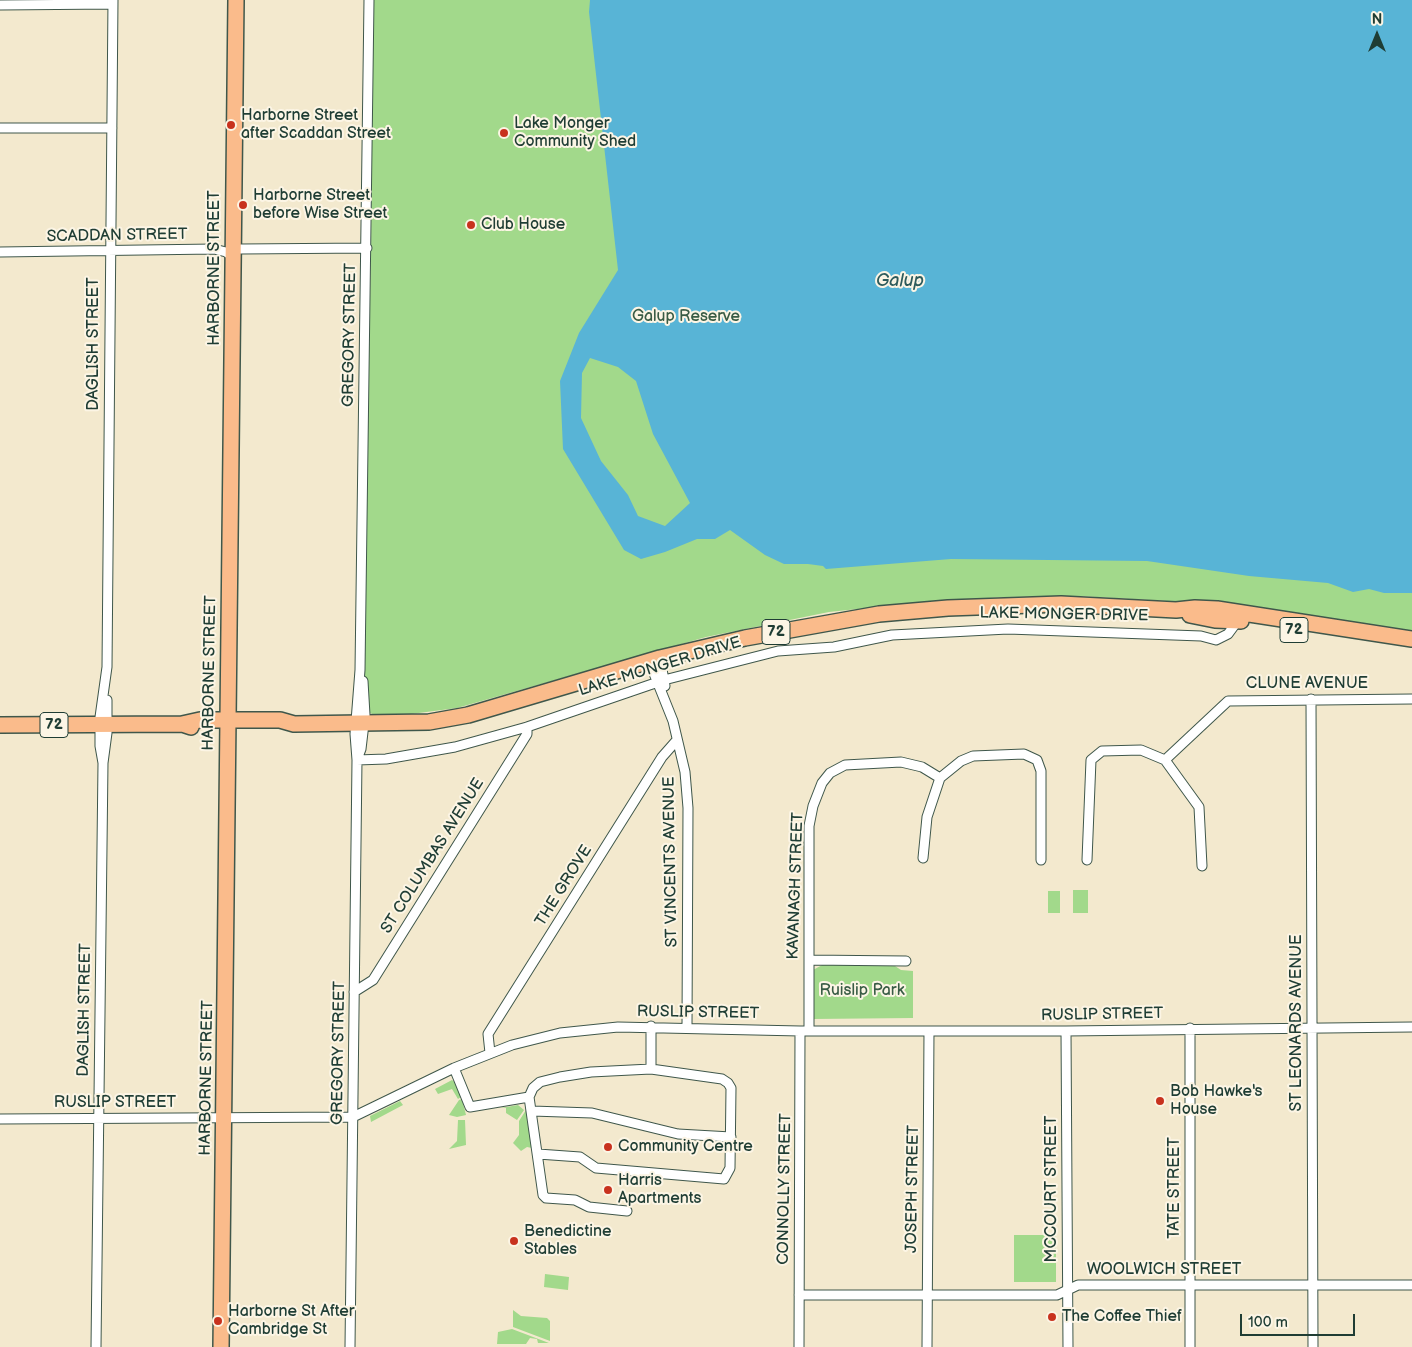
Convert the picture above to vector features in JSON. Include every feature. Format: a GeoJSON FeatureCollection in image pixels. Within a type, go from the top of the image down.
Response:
{"type":"FeatureCollection","features":[{"type":"Feature","properties":{"kind":"main road","name":"HARBORNE STREET"},"geometry":{"type":"LineString","coordinates":[[236,0],[237,253]]}},
{"type":"Feature","properties":{"kind":"main road","name":"HARBORNE STREET"},"geometry":{"type":"LineString","coordinates":[[228,1347],[227,897],[243,0]]}},
{"type":"Feature","properties":{"kind":"main road","name":"LAKE MONGER DRIVE"},"geometry":{"type":"LineString","coordinates":[[360,723],[429,722],[468,715],[654,659],[803,626],[879,614],[938,609],[1061,604],[1176,610],[1195,608],[1412,647]]}},
{"type":"Feature","properties":{"kind":"main road","name":"LAKE MONGER DRIVE"},"geometry":{"type":"LineString","coordinates":[[1240,617],[1412,638]]}},
{"type":"Feature","properties":{"kind":"main road","name":"72"},"geometry":{"type":"LineString","coordinates":[[0,725],[182,724],[200,720],[231,724],[280,720],[294,724],[360,723]]}},
{"type":"Feature","properties":{"kind":"main road","name":"HARBORNE STREET"},"geometry":{"type":"LineString","coordinates":[[221,1347],[227,1118]]}},
{"type":"Feature","properties":{"kind":"street","name":"GREGORY STREET"},"geometry":{"type":"LineString","coordinates":[[350,1347],[356,760],[360,723],[363,359],[367,248],[369,0]]}},
{"type":"Feature","properties":{"kind":"street"},"geometry":{"type":"LineString","coordinates":[[0,4],[113,2]]}},
{"type":"Feature","properties":{"kind":"street","name":"DAGLISH STREET"},"geometry":{"type":"LineString","coordinates":[[96,1347],[103,762],[100,746],[104,725],[107,657],[109,250],[113,2]]}},
{"type":"Feature","properties":{"kind":"street"},"geometry":{"type":"LineString","coordinates":[[0,128],[112,128]]}},
{"type":"Feature","properties":{"kind":"street"},"geometry":{"type":"LineString","coordinates":[[237,253],[367,248]]}},
{"type":"Feature","properties":{"kind":"street","name":"SCADDAN STREET"},"geometry":{"type":"LineString","coordinates":[[0,252],[214,249],[237,253]]}},
{"type":"Feature","properties":{"kind":"street","name":"LAKE MONGER DRIVE"},"geometry":{"type":"LineString","coordinates":[[356,760],[386,759],[455,747],[527,727],[660,682],[778,651],[834,647],[892,635],[1008,629],[1201,636],[1216,640],[1228,634],[1240,617]]}},
{"type":"Feature","properties":{"kind":"street","name":"ST VINCENTS AVENUE"},"geometry":{"type":"LineString","coordinates":[[654,659],[685,772],[688,808],[687,1027]]}},
{"type":"Feature","properties":{"kind":"street","name":"ST LEONARDS AVENUE"},"geometry":{"type":"LineString","coordinates":[[1311,699],[1313,1347]]}},
{"type":"Feature","properties":{"kind":"street","name":"CLUNE AVENUE"},"geometry":{"type":"LineString","coordinates":[[1166,760],[1228,701],[1412,699]]}},
{"type":"Feature","properties":{"kind":"street","name":"ST COLUMBAS AVENUE"},"geometry":{"type":"LineString","coordinates":[[354,992],[373,980],[527,734],[527,727]]}},
{"type":"Feature","properties":{"kind":"street","name":"THE GROVE"},"geometry":{"type":"LineString","coordinates":[[490,1052],[488,1034],[662,757],[677,740]]}},
{"type":"Feature","properties":{"kind":"street"},"geometry":{"type":"LineString","coordinates":[[1087,860],[1089,769],[1093,756],[1109,750],[1141,750],[1166,760],[1199,807],[1202,866]]}},
{"type":"Feature","properties":{"kind":"street"},"geometry":{"type":"LineString","coordinates":[[923,858],[927,817],[940,778],[961,761],[973,756],[1024,754],[1034,758],[1039,763],[1041,771],[1041,860]]}},
{"type":"Feature","properties":{"kind":"street","name":"KAVANAGH STREET"},"geometry":{"type":"LineString","coordinates":[[804,1031],[809,960],[810,826],[813,806],[826,776],[846,765],[901,762],[922,767],[940,778]]}},
{"type":"Feature","properties":{"kind":"street"},"geometry":{"type":"LineString","coordinates":[[809,960],[906,961]]}},
{"type":"Feature","properties":{"kind":"street"},"geometry":{"type":"LineString","coordinates":[[651,1026],[651,1069]]}},
{"type":"Feature","properties":{"kind":"street","name":"RUSLIP STREET"},"geometry":{"type":"LineString","coordinates":[[0,1119],[353,1117],[490,1052],[560,1033],[618,1027],[651,1026],[804,1031],[1066,1031],[1190,1028],[1412,1027]]}},
{"type":"Feature","properties":{"kind":"street","name":"TATE STREET"},"geometry":{"type":"LineString","coordinates":[[1190,1028],[1190,1347]]}},
{"type":"Feature","properties":{"kind":"street","name":"CONNOLLY STREET"},"geometry":{"type":"LineString","coordinates":[[799,1347],[804,1031]]}},
{"type":"Feature","properties":{"kind":"street","name":"JOSEPH STREET"},"geometry":{"type":"LineString","coordinates":[[926,1347],[929,1031]]}},
{"type":"Feature","properties":{"kind":"street","name":"MCCOURT STREET"},"geometry":{"type":"LineString","coordinates":[[1066,1031],[1068,1347]]}},
{"type":"Feature","properties":{"kind":"street"},"geometry":{"type":"LineString","coordinates":[[454,1068],[470,1107],[529,1097]]}},
{"type":"Feature","properties":{"kind":"street"},"geometry":{"type":"LineString","coordinates":[[538,1154],[580,1157],[596,1168],[720,1180],[727,1176],[730,1168],[731,1137],[731,1088],[722,1079],[651,1069],[591,1072],[560,1077],[537,1084],[529,1097],[538,1154],[541,1191],[546,1198],[575,1200],[590,1207],[626,1211]]}},
{"type":"Feature","properties":{"kind":"street"},"geometry":{"type":"LineString","coordinates":[[532,1111],[592,1113],[678,1134],[731,1137]]}},
{"type":"Feature","properties":{"kind":"street","name":"WOOLWICH STREET"},"geometry":{"type":"LineString","coordinates":[[799,1295],[1057,1295],[1078,1285],[1412,1284]]}},
{"type":"Feature","properties":{"kind":"green space","name":"Galup"},"geometry":{"type":"Polygon","coordinates":[[[373,0],[1412,0],[1412,634],[1185,602],[1079,596],[1006,597],[934,601],[829,612],[706,637],[457,708],[411,714],[375,715],[370,713],[367,705],[364,670],[364,606],[371,248],[373,0]]]}},
{"type":"Feature","properties":{"kind":"green space"},"geometry":{"type":"Polygon","coordinates":[[[1073,890],[1088,890],[1088,913],[1073,913],[1073,890]]]}},
{"type":"Feature","properties":{"kind":"green space"},"geometry":{"type":"Polygon","coordinates":[[[1048,891],[1060,891],[1060,913],[1048,913],[1048,891]]]}},
{"type":"Feature","properties":{"kind":"green space","name":"Ruislip Park"},"geometry":{"type":"Polygon","coordinates":[[[824,964],[892,964],[901,970],[913,971],[913,1018],[812,1019],[813,970],[824,964]]]}},
{"type":"Feature","properties":{"kind":"green space"},"geometry":{"type":"Polygon","coordinates":[[[452,1080],[457,1084],[461,1097],[458,1099],[452,1089],[438,1094],[435,1089],[452,1080]]]}},
{"type":"Feature","properties":{"kind":"green space"},"geometry":{"type":"Polygon","coordinates":[[[462,1099],[466,1115],[457,1117],[449,1115],[459,1100],[462,1099]]]}},
{"type":"Feature","properties":{"kind":"green space"},"geometry":{"type":"Polygon","coordinates":[[[400,1101],[403,1105],[371,1122],[370,1116],[400,1101]]]}},
{"type":"Feature","properties":{"kind":"green space"},"geometry":{"type":"Polygon","coordinates":[[[518,1105],[524,1110],[517,1120],[506,1113],[506,1108],[501,1108],[518,1105]]]}},
{"type":"Feature","properties":{"kind":"green space"},"geometry":{"type":"Polygon","coordinates":[[[526,1110],[532,1148],[527,1147],[521,1151],[513,1143],[519,1135],[519,1121],[526,1110]]]}},
{"type":"Feature","properties":{"kind":"green space"},"geometry":{"type":"Polygon","coordinates":[[[458,1120],[465,1120],[466,1145],[449,1149],[457,1141],[458,1120]]]}},
{"type":"Feature","properties":{"kind":"green space"},"geometry":{"type":"Polygon","coordinates":[[[1014,1235],[1056,1235],[1056,1282],[1014,1282],[1014,1235]]]}},
{"type":"Feature","properties":{"kind":"green space"},"geometry":{"type":"Polygon","coordinates":[[[545,1274],[569,1277],[568,1290],[544,1287],[545,1274]]]}},
{"type":"Feature","properties":{"kind":"green space"},"geometry":{"type":"Polygon","coordinates":[[[513,1310],[521,1316],[547,1318],[550,1321],[550,1341],[513,1327],[513,1310]]]}},
{"type":"Feature","properties":{"kind":"green space"},"geometry":{"type":"Polygon","coordinates":[[[512,1329],[549,1343],[538,1343],[537,1339],[530,1338],[526,1344],[497,1344],[498,1332],[512,1329]]]}},
{"type":"Feature","properties":{"kind":"water","name":"Galup"},"geometry":{"type":"Polygon","coordinates":[[[590,0],[1412,0],[1412,593],[1384,593],[1369,589],[1353,592],[1328,583],[1249,576],[1147,561],[951,559],[826,569],[823,566],[808,564],[784,564],[765,555],[730,530],[715,539],[697,539],[641,559],[624,550],[563,449],[560,381],[579,333],[618,270],[589,12],[590,0]],[[590,358],[582,373],[581,418],[601,461],[628,495],[638,516],[665,526],[690,503],[653,434],[636,381],[618,367],[590,358]]]}},
{"type":"Feature","properties":{"kind":"place","name":"Harborne Street after Scaddan Street"},"geometry":{"type":"Point","coordinates":[231,125]}},
{"type":"Feature","properties":{"kind":"place","name":"Lake Monger Community Shed"},"geometry":{"type":"Point","coordinates":[504,133]}},
{"type":"Feature","properties":{"kind":"place","name":"Harborne Street before Wise Street"},"geometry":{"type":"Point","coordinates":[243,205]}},
{"type":"Feature","properties":{"kind":"place","name":"Club House"},"geometry":{"type":"Point","coordinates":[471,225]}},
{"type":"Feature","properties":{"kind":"place","name":"Bob Hawke's House"},"geometry":{"type":"Point","coordinates":[1160,1101]}},
{"type":"Feature","properties":{"kind":"place","name":"Community Centre"},"geometry":{"type":"Point","coordinates":[608,1147]}},
{"type":"Feature","properties":{"kind":"place","name":"Harris Apartments"},"geometry":{"type":"Point","coordinates":[608,1190]}},
{"type":"Feature","properties":{"kind":"place","name":"Benedictine Stables"},"geometry":{"type":"Point","coordinates":[514,1241]}},
{"type":"Feature","properties":{"kind":"place","name":"The Coffee Thief"},"geometry":{"type":"Point","coordinates":[1052,1317]}},
{"type":"Feature","properties":{"kind":"place","name":"Harborne St After Cambridge St"},"geometry":{"type":"Point","coordinates":[218,1321]}},
{"type":"Feature","properties":{"kind":"park label","name":"Galup Reserve"},"geometry":{"type":"Point","coordinates":[686,317]}}]}
